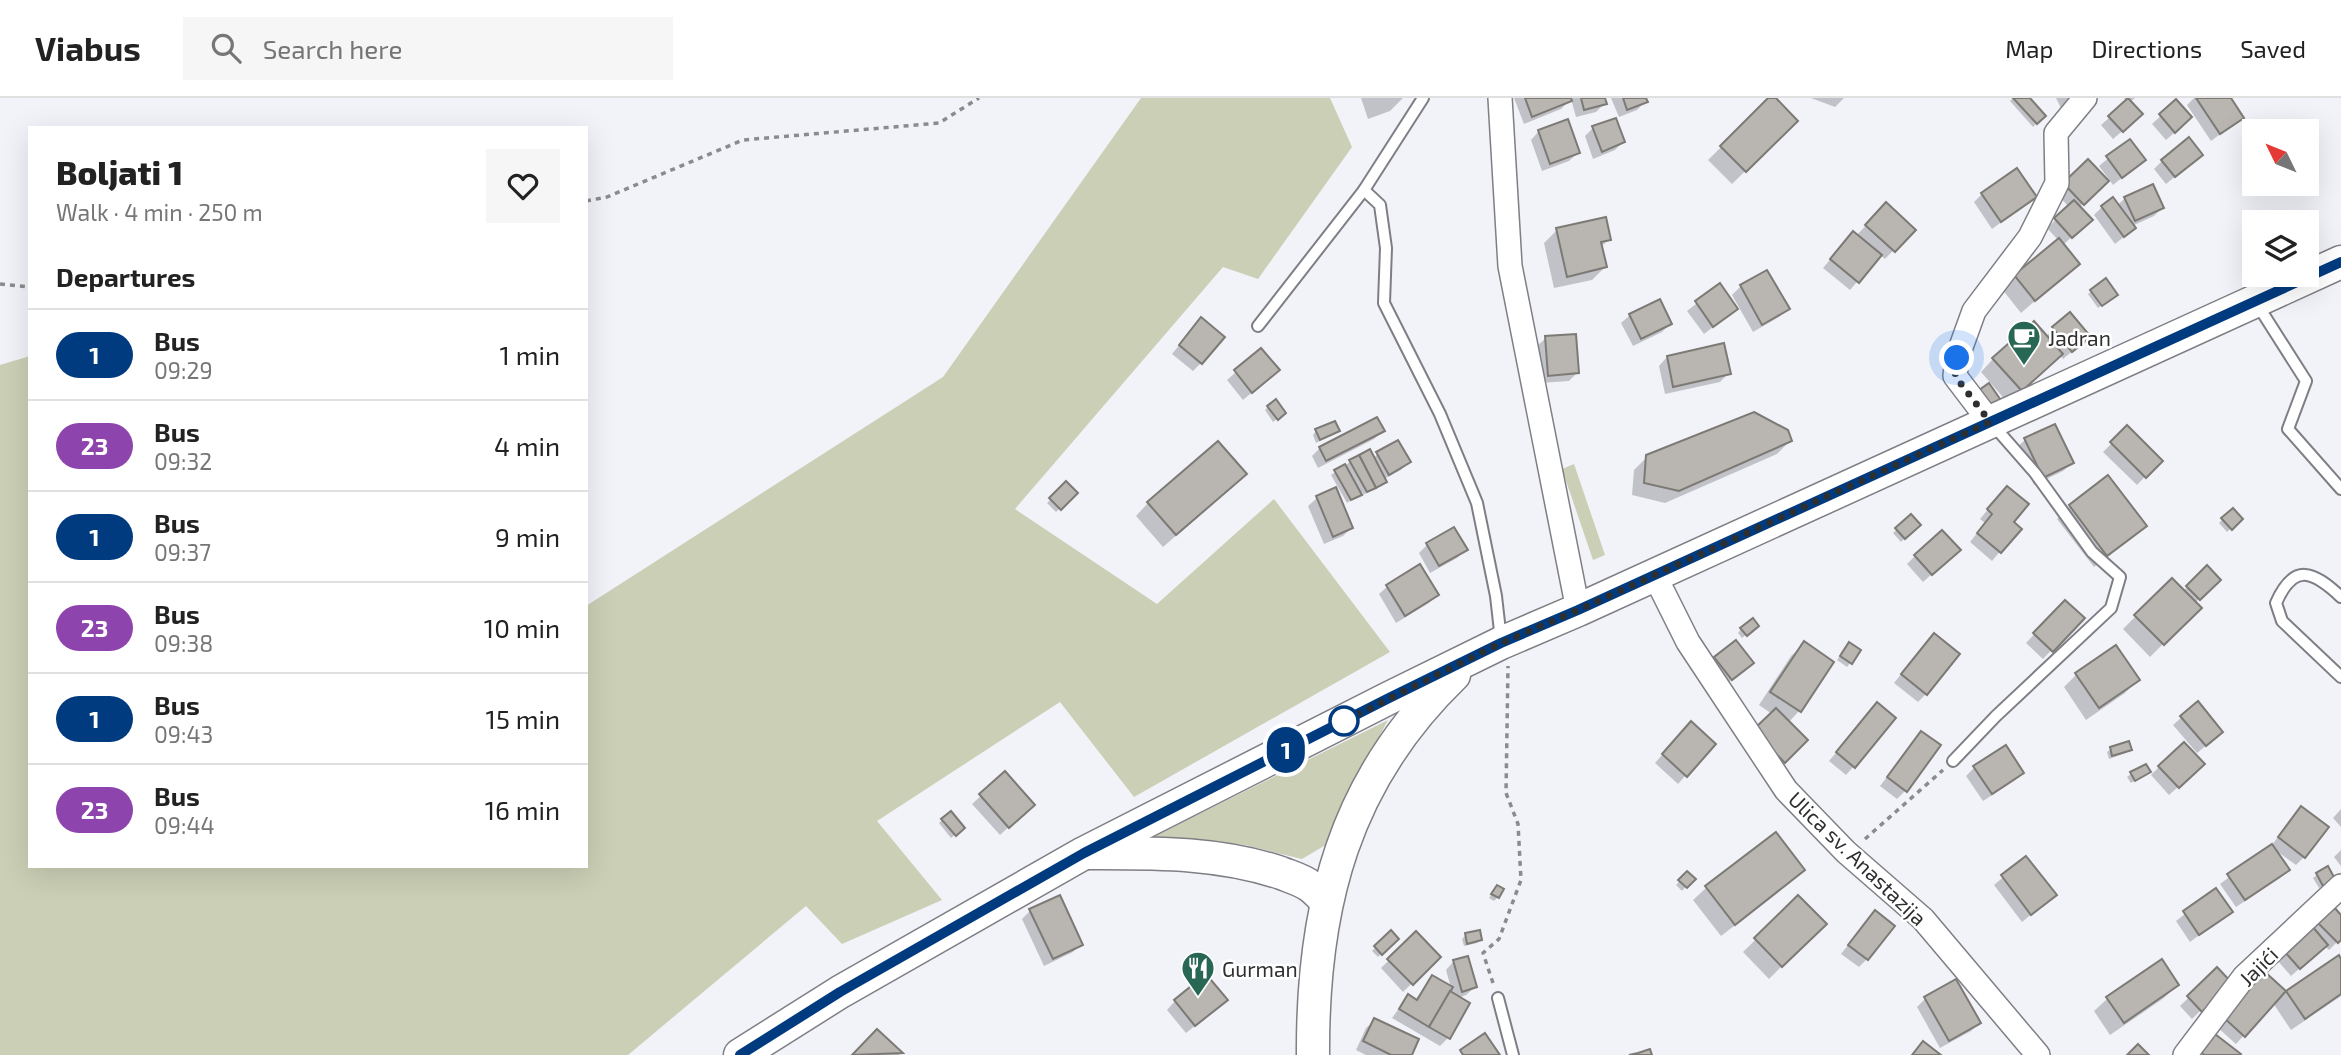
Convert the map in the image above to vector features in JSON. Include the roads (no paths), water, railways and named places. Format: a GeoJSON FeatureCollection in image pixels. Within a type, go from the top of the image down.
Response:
{"type":"FeatureCollection","features":[{"type":"Feature","properties":{"kind":"street"},"geometry":{"type":"LineString","coordinates":[[1500,98],[1510,266],[1578,610]]}},
{"type":"Feature","properties":{"kind":"street"},"geometry":{"type":"LineString","coordinates":[[1990,422],[1955,376],[1957,358],[1974,311],[2030,237],[2057,183],[2056,133],[2085,98]]}},
{"type":"Feature","properties":{"kind":"street"},"geometry":{"type":"LineString","coordinates":[[740,1055],[840,992],[1084,853],[1377,704],[1488,650],[2341,262]]}},
{"type":"Feature","properties":{"kind":"street","name":"Ulica sv. Anastazija"},"geometry":{"type":"LineString","coordinates":[[1654,574],[1688,642],[1786,790],[1846,852],[1923,919],[2038,1055]]}},
{"type":"Feature","properties":{"kind":"street"},"geometry":{"type":"LineString","coordinates":[[1313,1055],[1316,966],[1326,901],[1343,843],[1361,801],[1403,730],[1461,668],[1488,650]]}},
{"type":"Feature","properties":{"kind":"street"},"geometry":{"type":"LineString","coordinates":[[1084,853],[1156,853],[1233,861],[1262,867],[1296,879],[1311,886],[1326,901]]}},
{"type":"Feature","properties":{"kind":"street","name":"Jajići"},"geometry":{"type":"LineString","coordinates":[[2185,1055],[2245,977],[2341,886]]}},
{"type":"Feature","properties":{"kind":"lane"},"geometry":{"type":"LineString","coordinates":[[1258,326],[1364,190],[1423,98]]}},
{"type":"Feature","properties":{"kind":"lane"},"geometry":{"type":"LineString","coordinates":[[1364,190],[1380,205],[1386,248],[1384,303],[1440,414],[1477,503],[1496,596],[1488,650]]}},
{"type":"Feature","properties":{"kind":"lane"},"geometry":{"type":"LineString","coordinates":[[2255,302],[2306,381],[2288,429],[2341,489]]}},
{"type":"Feature","properties":{"kind":"lane"},"geometry":{"type":"LineString","coordinates":[[1953,761],[1996,716],[2111,608],[2120,577],[2092,552],[2035,473],[1990,422]]}},
{"type":"Feature","properties":{"kind":"lane"},"geometry":{"type":"LineString","coordinates":[[2341,597],[2325,582],[2309,573],[2285,584],[2276,603],[2282,621],[2341,677]]}},
{"type":"Feature","properties":{"kind":"lane"},"geometry":{"type":"LineString","coordinates":[[1498,998],[1513,1055]]}},
{"type":"Feature","properties":{"kind":"place","name":"Jadran"},"geometry":{"type":"Point","coordinates":[2024,367]}},
{"type":"Feature","properties":{"kind":"place","name":"Gurman"},"geometry":{"type":"Point","coordinates":[1198,998]}}]}
